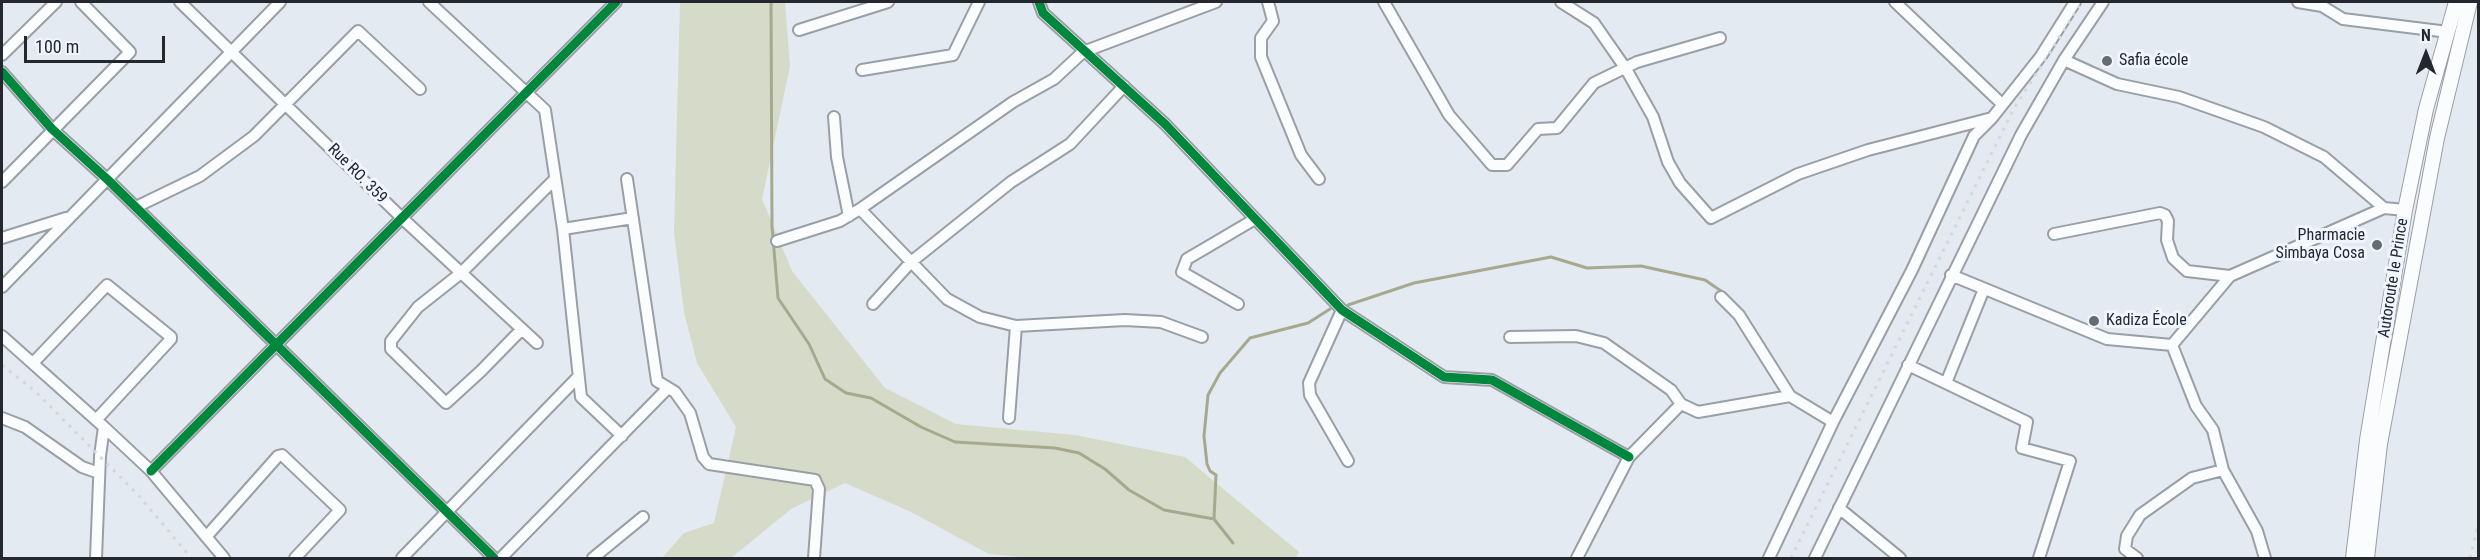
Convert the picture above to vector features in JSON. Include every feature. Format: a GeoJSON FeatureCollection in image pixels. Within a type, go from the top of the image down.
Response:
{"type":"FeatureCollection","features":[{"type":"Feature","properties":{"kind":"main road","name":"Autoroute le Prince"},"geometry":{"type":"LineString","coordinates":[[2353,558],[2367,440],[2404,210],[2426,109],[2456,2]]}},
{"type":"Feature","properties":{"kind":"main road","name":"Autoroute le Prince"},"geometry":{"type":"LineString","coordinates":[[2367,558],[2380,444],[2437,138],[2470,2]]}},
{"type":"Feature","properties":{"kind":"street"},"geometry":{"type":"LineString","coordinates":[[2,55],[56,2]]}},
{"type":"Feature","properties":{"kind":"street"},"geometry":{"type":"LineString","coordinates":[[2,182],[130,52],[81,2]]}},
{"type":"Feature","properties":{"kind":"street","name":"Rue RO. 359"},"geometry":{"type":"LineString","coordinates":[[180,2],[403,219],[537,343]]}},
{"type":"Feature","properties":{"kind":"street"},"geometry":{"type":"LineString","coordinates":[[2,287],[280,2]]}},
{"type":"Feature","properties":{"kind":"street"},"geometry":{"type":"LineString","coordinates":[[429,2],[442,6],[545,110],[563,229],[581,397],[622,436]]}},
{"type":"Feature","properties":{"kind":"street"},"geometry":{"type":"LineString","coordinates":[[151,471],[616,2]]}},
{"type":"Feature","properties":{"kind":"street"},"geometry":{"type":"LineString","coordinates":[[799,30],[888,2]]}},
{"type":"Feature","properties":{"kind":"street"},"geometry":{"type":"LineString","coordinates":[[862,70],[953,55],[979,2]]}},
{"type":"Feature","properties":{"kind":"street"},"geometry":{"type":"LineString","coordinates":[[1039,2],[1043,13],[1083,52],[1165,124],[1342,310],[1444,377],[1492,380],[1629,457]]}},
{"type":"Feature","properties":{"kind":"street"},"geometry":{"type":"LineString","coordinates":[[777,241],[849,216],[1013,102],[1054,79],[1083,52],[1216,2]]}},
{"type":"Feature","properties":{"kind":"street"},"geometry":{"type":"LineString","coordinates":[[1268,2],[1273,21],[1261,38],[1261,57],[1301,155],[1319,179]]}},
{"type":"Feature","properties":{"kind":"street"},"geometry":{"type":"LineString","coordinates":[[1384,2],[1449,115],[1492,165],[1508,165],[1538,129],[1557,128],[1594,83],[1637,62],[1720,38]]}},
{"type":"Feature","properties":{"kind":"street"},"geometry":{"type":"LineString","coordinates":[[1566,2],[1594,23],[1626,69],[1653,117],[1668,162],[1680,183],[1711,218],[1808,170],[1868,150],[1992,118]]}},
{"type":"Feature","properties":{"kind":"street"},"geometry":{"type":"LineString","coordinates":[[1769,558],[1833,422],[1912,270],[1974,136],[1992,118],[2041,56],[2076,2]]}},
{"type":"Feature","properties":{"kind":"street"},"geometry":{"type":"LineString","coordinates":[[1815,558],[2021,135],[2064,60],[2103,2]]}},
{"type":"Feature","properties":{"kind":"street"},"geometry":{"type":"LineString","coordinates":[[2298,2],[2322,6],[2343,19],[2448,32]]}},
{"type":"Feature","properties":{"kind":"street"},"geometry":{"type":"LineString","coordinates":[[1901,4],[2002,104]]}},
{"type":"Feature","properties":{"kind":"street"},"geometry":{"type":"LineString","coordinates":[[136,207],[200,176],[254,136],[358,31],[420,89]]}},
{"type":"Feature","properties":{"kind":"street"},"geometry":{"type":"LineString","coordinates":[[2064,60],[2117,84],[2179,97],[2264,127],[2324,157],[2384,207],[2404,210]]}},
{"type":"Feature","properties":{"kind":"street"},"geometry":{"type":"LineString","coordinates":[[2,72],[52,129],[136,207],[494,558]]}},
{"type":"Feature","properties":{"kind":"street"},"geometry":{"type":"LineString","coordinates":[[873,304],[911,262],[1011,182],[1070,144],[1124,86]]}},
{"type":"Feature","properties":{"kind":"street"},"geometry":{"type":"LineString","coordinates":[[834,117],[837,157],[849,216]]}},
{"type":"Feature","properties":{"kind":"street"},"geometry":{"type":"LineString","coordinates":[[522,329],[446,403],[392,352],[392,340],[418,307],[461,273],[555,179]]}},
{"type":"Feature","properties":{"kind":"street"},"geometry":{"type":"LineString","coordinates":[[627,179],[657,381],[675,392],[690,413],[703,457],[709,464],[815,480],[819,489],[814,558]]}},
{"type":"Feature","properties":{"kind":"street"},"geometry":{"type":"LineString","coordinates":[[2172,345],[2230,276],[2384,207]]}},
{"type":"Feature","properties":{"kind":"street"},"geometry":{"type":"LineString","coordinates":[[860,209],[946,299],[980,317],[1016,326],[1125,320],[1161,322],[1202,337]]}},
{"type":"Feature","properties":{"kind":"street"},"geometry":{"type":"LineString","coordinates":[[2054,234],[2160,213],[2165,215],[2168,221],[2167,240],[2173,258],[2187,271],[2230,276]]}},
{"type":"Feature","properties":{"kind":"street"},"geometry":{"type":"LineString","coordinates":[[2,238],[69,217]]}},
{"type":"Feature","properties":{"kind":"street"},"geometry":{"type":"LineString","coordinates":[[563,229],[633,218]]}},
{"type":"Feature","properties":{"kind":"street"},"geometry":{"type":"LineString","coordinates":[[1238,304],[1182,272],[1187,260],[1255,219]]}},
{"type":"Feature","properties":{"kind":"street"},"geometry":{"type":"LineString","coordinates":[[1951,275],[2108,339],[2172,345]]}},
{"type":"Feature","properties":{"kind":"street"},"geometry":{"type":"LineString","coordinates":[[33,363],[107,285],[171,337],[100,424],[96,558]]}},
{"type":"Feature","properties":{"kind":"street"},"geometry":{"type":"LineString","coordinates":[[1946,383],[1984,290]]}},
{"type":"Feature","properties":{"kind":"street"},"geometry":{"type":"LineString","coordinates":[[1721,297],[1740,315],[1790,396],[1833,422]]}},
{"type":"Feature","properties":{"kind":"street"},"geometry":{"type":"LineString","coordinates":[[1342,310],[1309,383],[1310,395],[1348,461]]}},
{"type":"Feature","properties":{"kind":"street"},"geometry":{"type":"LineString","coordinates":[[1009,417],[1016,326]]}},
{"type":"Feature","properties":{"kind":"street"},"geometry":{"type":"LineString","coordinates":[[2,336],[151,471],[224,558]]}},
{"type":"Feature","properties":{"kind":"street"},"geometry":{"type":"LineString","coordinates":[[1510,338],[1576,336],[1604,343],[1671,390],[1682,404],[1698,412],[1790,396]]}},
{"type":"Feature","properties":{"kind":"street"},"geometry":{"type":"LineString","coordinates":[[2172,345],[2196,406],[2213,430],[2223,470],[2257,531],[2265,558]]}},
{"type":"Feature","properties":{"kind":"street"},"geometry":{"type":"LineString","coordinates":[[1908,365],[2027,422],[2022,448],[2070,461],[2039,558]]}},
{"type":"Feature","properties":{"kind":"street"},"geometry":{"type":"LineString","coordinates":[[402,558],[578,377]]}},
{"type":"Feature","properties":{"kind":"street"},"geometry":{"type":"LineString","coordinates":[[501,558],[667,389]]}},
{"type":"Feature","properties":{"kind":"street"},"geometry":{"type":"LineString","coordinates":[[1577,558],[1629,457],[1682,404]]}},
{"type":"Feature","properties":{"kind":"street"},"geometry":{"type":"LineString","coordinates":[[2,418],[25,427],[82,467],[99,473]]}},
{"type":"Feature","properties":{"kind":"street"},"geometry":{"type":"LineString","coordinates":[[206,537],[278,456],[282,455],[340,510],[295,558]]}},
{"type":"Feature","properties":{"kind":"street"},"geometry":{"type":"LineString","coordinates":[[2137,558],[2126,549],[2127,536],[2140,515],[2192,478],[2223,470]]}},
{"type":"Feature","properties":{"kind":"street"},"geometry":{"type":"LineString","coordinates":[[1839,508],[1900,558]]}},
{"type":"Feature","properties":{"kind":"street"},"geometry":{"type":"LineString","coordinates":[[593,558],[643,517]]}},
{"type":"Feature","properties":{"kind":"green space"},"geometry":{"type":"Polygon","coordinates":[[[680,2],[785,2],[790,66],[762,199],[792,271],[885,388],[956,424],[1075,435],[1185,457],[1299,552],[1296,558],[1031,558],[989,554],[911,512],[845,483],[791,509],[731,558],[662,558],[684,533],[714,523],[736,427],[697,363],[684,312],[674,233],[680,2]]]}},
{"type":"Feature","properties":{"kind":"waterway"},"geometry":{"type":"LineString","coordinates":[[771,2],[772,226],[778,298],[809,344],[825,379],[846,393],[871,398],[921,427],[955,442],[1055,448],[1079,453],[1105,469],[1129,490],[1164,510],[1214,519],[1233,543]]}},
{"type":"Feature","properties":{"kind":"waterway"},"geometry":{"type":"LineString","coordinates":[[1348,305],[1414,283],[1551,257],[1587,268],[1641,266],[1705,280],[1724,293]]}},
{"type":"Feature","properties":{"kind":"waterway"},"geometry":{"type":"LineString","coordinates":[[1214,519],[1216,475],[1210,471],[1207,464],[1204,436],[1208,395],[1220,373],[1250,338],[1308,323],[1330,309]]}},
{"type":"Feature","properties":{"kind":"railway"},"geometry":{"type":"LineString","coordinates":[[1791,558],[2013,110],[2082,2]]}},
{"type":"Feature","properties":{"kind":"railway"},"geometry":{"type":"LineString","coordinates":[[2,365],[36,392],[140,497],[191,558]]}},
{"type":"Feature","properties":{"kind":"railway"},"geometry":{"type":"LineString","coordinates":[[2470,558],[2478,525]]}},
{"type":"Feature","properties":{"kind":"cycle path"},"geometry":{"type":"LineString","coordinates":[[151,471],[616,2]]}},
{"type":"Feature","properties":{"kind":"cycle path"},"geometry":{"type":"LineString","coordinates":[[1039,2],[1043,13],[1165,124],[1342,310],[1444,377],[1492,380],[1629,457]]}},
{"type":"Feature","properties":{"kind":"cycle path"},"geometry":{"type":"LineString","coordinates":[[2,72],[52,129],[108,180],[494,558]]}},
{"type":"Feature","properties":{"kind":"place","name":"Safia école"},"geometry":{"type":"Point","coordinates":[2107,61]}},
{"type":"Feature","properties":{"kind":"place","name":"Pharmacie Simbaya Cosa"},"geometry":{"type":"Point","coordinates":[2377,245]}},
{"type":"Feature","properties":{"kind":"place","name":"Kadiza École"},"geometry":{"type":"Point","coordinates":[2094,321]}}]}
